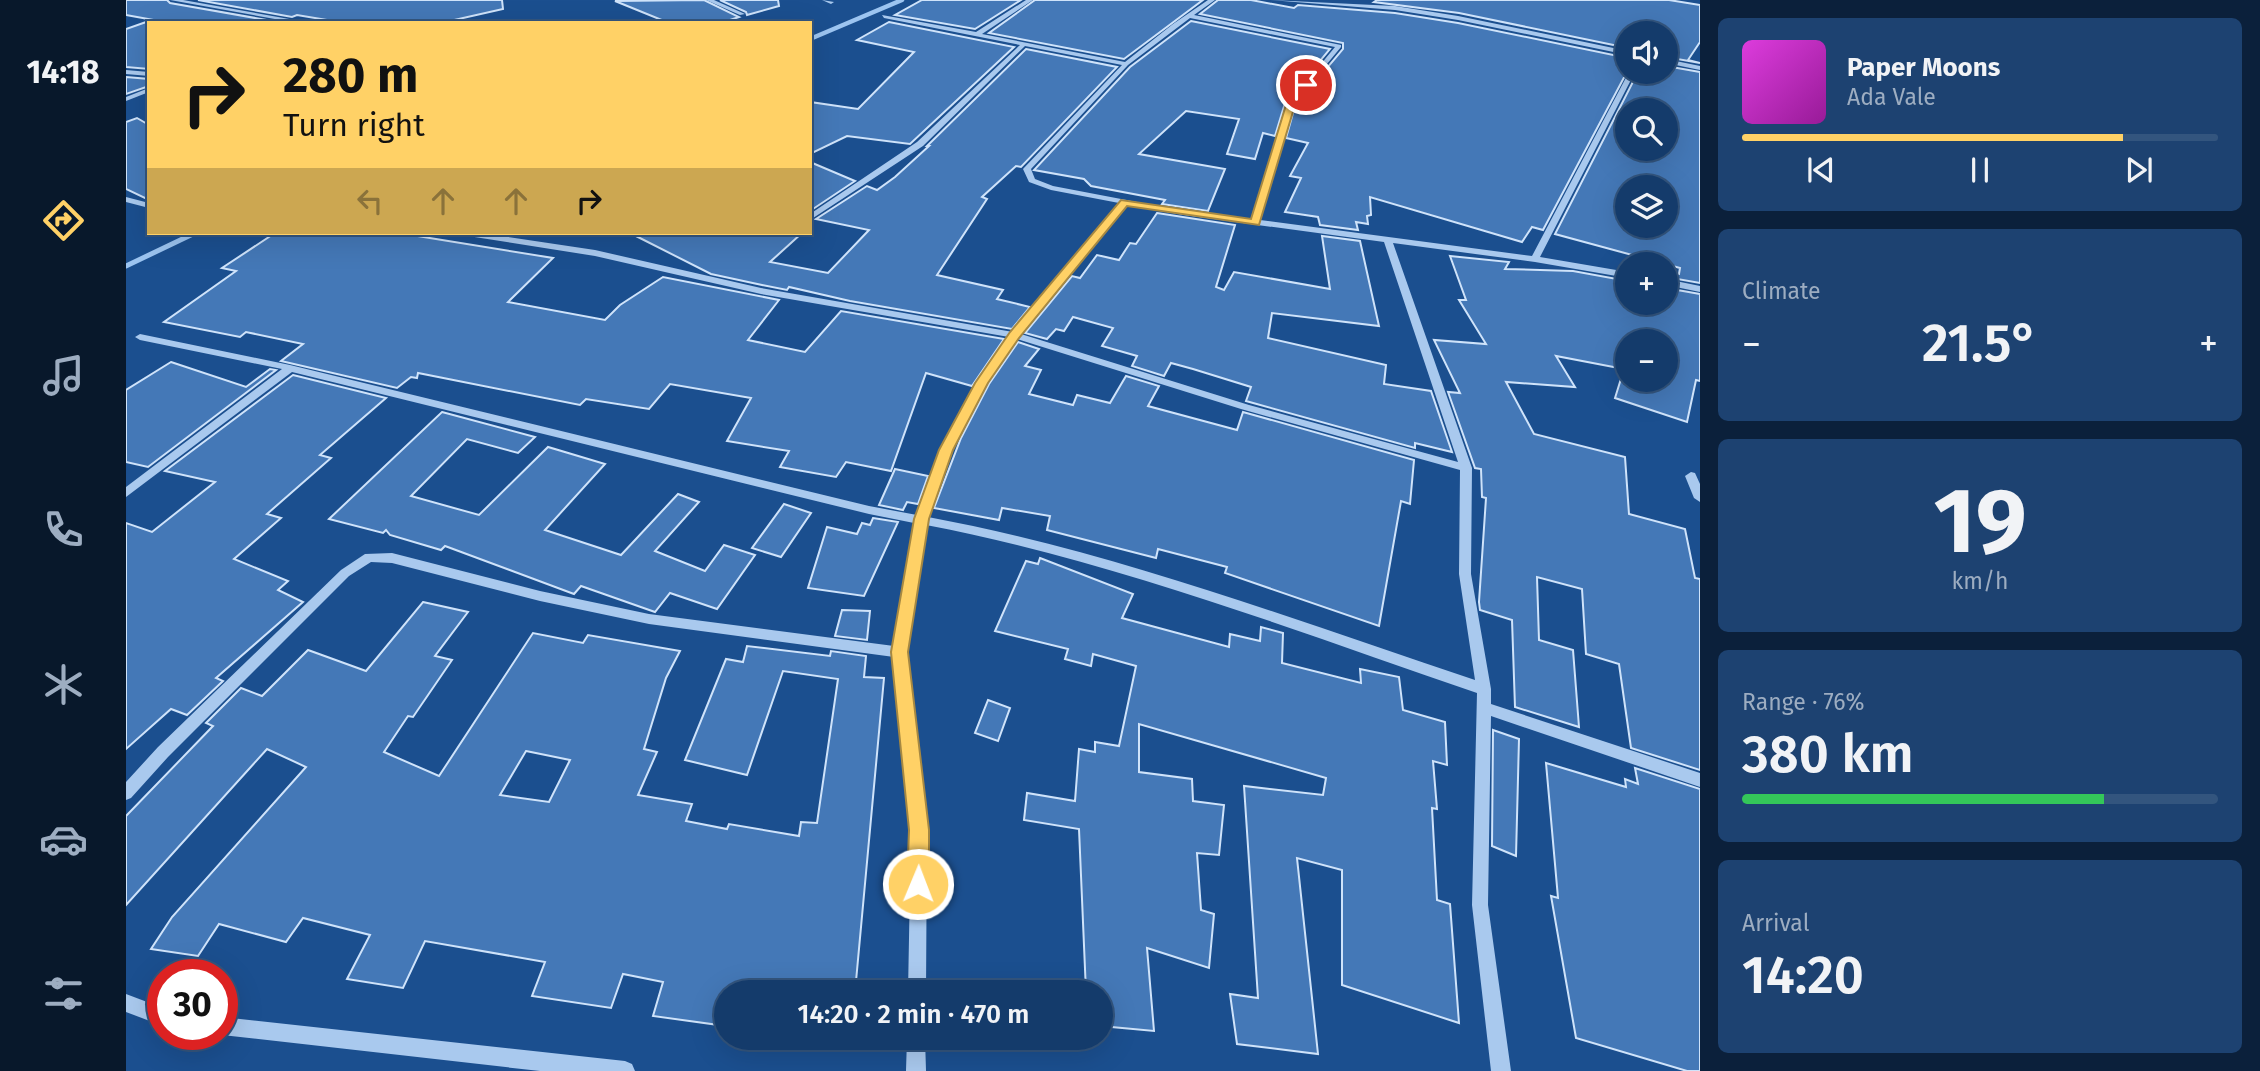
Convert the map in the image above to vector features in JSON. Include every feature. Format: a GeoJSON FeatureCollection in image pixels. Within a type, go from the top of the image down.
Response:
{"type":"FeatureCollection","features":[{"type":"Feature","properties":{"kind":"street"},"geometry":{"type":"LineString","coordinates":[[173,0],[297,21]]}},
{"type":"Feature","properties":{"kind":"street"},"geometry":{"type":"LineString","coordinates":[[709,0],[742,14]]}},
{"type":"Feature","properties":{"kind":"street"},"geometry":{"type":"LineString","coordinates":[[976,35],[1030,0]]}},
{"type":"Feature","properties":{"kind":"street"},"geometry":{"type":"LineString","coordinates":[[1212,0],[1126,64],[1027,169],[1032,180],[1051,188],[1255,223],[1535,259],[1615,273]]}},
{"type":"Feature","properties":{"kind":"street"},"geometry":{"type":"LineString","coordinates":[[1272,0],[1395,8],[1615,49]]}},
{"type":"Feature","properties":{"kind":"street"},"geometry":{"type":"LineString","coordinates":[[1395,8],[1406,0]]}},
{"type":"Feature","properties":{"kind":"street"},"geometry":{"type":"LineString","coordinates":[[884,16],[1126,64]]}},
{"type":"Feature","properties":{"kind":"street"},"geometry":{"type":"LineString","coordinates":[[1190,16],[1339,46],[1290,105],[1255,223]]}},
{"type":"Feature","properties":{"kind":"street"},"geometry":{"type":"LineString","coordinates":[[812,217],[920,144],[1025,43]]}},
{"type":"Feature","properties":{"kind":"street"},"geometry":{"type":"LineString","coordinates":[[1678,63],[1700,68]]}},
{"type":"Feature","properties":{"kind":"street"},"geometry":{"type":"LineString","coordinates":[[126,72],[147,74]]}},
{"type":"Feature","properties":{"kind":"street"},"geometry":{"type":"LineString","coordinates":[[1535,259],[1626,84]]}},
{"type":"Feature","properties":{"kind":"street"},"geometry":{"type":"LineString","coordinates":[[126,99],[147,91]]}},
{"type":"Feature","properties":{"kind":"street"},"geometry":{"type":"LineString","coordinates":[[126,200],[147,205]]}},
{"type":"Feature","properties":{"kind":"street"},"geometry":{"type":"LineString","coordinates":[[917,980],[919,830],[900,652],[921,519],[946,450],[982,383],[1014,335],[1124,202]]}},
{"type":"Feature","properties":{"kind":"street"},"geometry":{"type":"LineString","coordinates":[[481,235],[595,253],[761,291],[1014,335],[1245,407],[1466,468]]}},
{"type":"Feature","properties":{"kind":"street"},"geometry":{"type":"LineString","coordinates":[[1388,241],[1466,468],[1465,574],[1485,708],[1480,905],[1501,1071]]}},
{"type":"Feature","properties":{"kind":"street"},"geometry":{"type":"LineString","coordinates":[[1678,284],[1700,289]]}},
{"type":"Feature","properties":{"kind":"street"},"geometry":{"type":"LineString","coordinates":[[140,337],[290,368],[869,510],[921,519],[1113,566],[1484,689]]}},
{"type":"Feature","properties":{"kind":"street"},"geometry":{"type":"LineString","coordinates":[[126,493],[290,368]]}},
{"type":"Feature","properties":{"kind":"street"},"geometry":{"type":"LineString","coordinates":[[1691,475],[1700,498]]}},
{"type":"Feature","properties":{"kind":"street"},"geometry":{"type":"LineString","coordinates":[[126,793],[163,752],[335,583],[369,557],[392,558],[540,596],[649,619],[900,652]]}},
{"type":"Feature","properties":{"kind":"street"},"geometry":{"type":"LineString","coordinates":[[1485,708],[1700,780]]}},
{"type":"Feature","properties":{"kind":"street"},"geometry":{"type":"LineString","coordinates":[[126,1003],[147,1011]]}},
{"type":"Feature","properties":{"kind":"street"},"geometry":{"type":"LineString","coordinates":[[238,1028],[625,1071]]}},
{"type":"Feature","properties":{"kind":"street"},"geometry":{"type":"LineString","coordinates":[[916,1050],[916,1071]]}},
{"type":"Feature","properties":{"kind":"building"},"geometry":{"type":"Polygon","coordinates":[[[126,0],[167,0],[170,3],[272,21],[159,21],[126,15],[126,0]]]}},
{"type":"Feature","properties":{"kind":"building"},"geometry":{"type":"Polygon","coordinates":[[[198,0],[502,0],[503,9],[450,21],[333,21],[297,15],[292,17],[198,0]]]}},
{"type":"Feature","properties":{"kind":"building"},"geometry":{"type":"Polygon","coordinates":[[[704,0],[739,17],[727,21],[664,21],[615,1],[704,0]]]}},
{"type":"Feature","properties":{"kind":"building"},"geometry":{"type":"Polygon","coordinates":[[[720,0],[778,0],[779,6],[747,15],[746,12],[720,0]]]}},
{"type":"Feature","properties":{"kind":"building"},"geometry":{"type":"Polygon","coordinates":[[[922,0],[1021,0],[975,29],[895,15],[922,0]]]}},
{"type":"Feature","properties":{"kind":"building"},"geometry":{"type":"Polygon","coordinates":[[[1035,0],[1203,0],[1124,59],[989,33],[1035,0]]]}},
{"type":"Feature","properties":{"kind":"building"},"geometry":{"type":"Polygon","coordinates":[[[1218,0],[1251,0],[1294,8],[1298,5],[1395,13],[1458,23],[1615,55],[1615,84],[1621,84],[1543,230],[1532,227],[1522,242],[1370,197],[1371,215],[1367,216],[1368,224],[1356,222],[1358,230],[1320,225],[1318,217],[1285,212],[1301,178],[1290,176],[1308,143],[1286,138],[1295,106],[1343,49],[1343,43],[1200,14],[1218,0]]]}},
{"type":"Feature","properties":{"kind":"building"},"geometry":{"type":"Polygon","coordinates":[[[1669,0],[1700,5],[1700,42],[1688,60],[1700,63],[1678,59],[1678,21],[1615,21],[1615,45],[1459,13],[1374,2],[1669,0]]]}},
{"type":"Feature","properties":{"kind":"building"},"geometry":{"type":"Polygon","coordinates":[[[1191,21],[1330,49],[1285,103],[1275,136],[1263,133],[1255,159],[1227,154],[1239,119],[1186,111],[1139,154],[1225,169],[1208,211],[1162,204],[1165,200],[1091,186],[1084,179],[1034,170],[1130,67],[1191,21]]]}},
{"type":"Feature","properties":{"kind":"building"},"geometry":{"type":"Polygon","coordinates":[[[147,22],[147,69],[126,67],[126,29],[147,22]]]}},
{"type":"Feature","properties":{"kind":"building"},"geometry":{"type":"Polygon","coordinates":[[[889,22],[1014,47],[910,144],[847,136],[812,153],[812,102],[858,109],[914,52],[857,40],[889,22]]]}},
{"type":"Feature","properties":{"kind":"building"},"geometry":{"type":"Polygon","coordinates":[[[1026,49],[1117,67],[1021,167],[1016,166],[982,197],[987,199],[937,275],[1003,290],[997,299],[1030,307],[1012,329],[711,274],[634,235],[800,235],[770,262],[828,273],[869,230],[816,219],[867,186],[877,190],[895,177],[1026,49]]]}},
{"type":"Feature","properties":{"kind":"building"},"geometry":{"type":"Polygon","coordinates":[[[1678,68],[1700,72],[1700,283],[1678,279],[1678,252],[1621,252],[1555,234],[1615,117],[1615,161],[1678,161],[1678,98],[1625,98],[1632,84],[1678,84],[1678,68]]]}},
{"type":"Feature","properties":{"kind":"building"},"geometry":{"type":"Polygon","coordinates":[[[126,77],[147,79],[147,87],[126,94],[126,77]]]}},
{"type":"Feature","properties":{"kind":"building"},"geometry":{"type":"Polygon","coordinates":[[[137,118],[147,124],[147,199],[126,189],[126,122],[137,118]]]}},
{"type":"Feature","properties":{"kind":"building"},"geometry":{"type":"Polygon","coordinates":[[[812,163],[855,181],[812,210],[812,163]]]}},
{"type":"Feature","properties":{"kind":"building"},"geometry":{"type":"Polygon","coordinates":[[[1157,213],[1235,225],[1216,287],[1224,290],[1234,272],[1330,289],[1322,236],[1360,241],[1379,326],[1272,313],[1268,338],[1386,365],[1384,384],[1431,391],[1452,452],[1415,443],[1415,448],[1246,401],[1251,387],[1171,363],[1164,376],[1132,366],[1137,356],[1102,346],[1113,328],[1073,317],[1064,331],[1056,329],[1047,339],[1025,333],[1072,276],[1080,278],[1097,255],[1119,260],[1130,243],[1136,244],[1157,213]]]}},
{"type":"Feature","properties":{"kind":"building"},"geometry":{"type":"Polygon","coordinates":[[[272,235],[411,235],[553,258],[508,302],[605,320],[620,305],[663,277],[779,300],[748,340],[805,352],[841,311],[1004,339],[972,386],[926,373],[891,471],[846,462],[836,477],[780,467],[789,451],[727,441],[751,398],[670,384],[649,409],[586,399],[580,405],[418,373],[417,378],[411,377],[397,388],[281,361],[303,344],[246,332],[240,337],[164,322],[236,271],[222,268],[272,235]]]}},
{"type":"Feature","properties":{"kind":"building"},"geometry":{"type":"Polygon","coordinates":[[[1450,256],[1509,262],[1505,269],[1573,271],[1615,279],[1615,315],[1678,315],[1678,290],[1700,294],[1700,381],[1696,380],[1687,422],[1615,398],[1617,392],[1678,392],[1678,329],[1615,329],[1615,367],[1556,356],[1575,387],[1506,382],[1534,434],[1625,457],[1629,514],[1685,529],[1695,578],[1700,579],[1700,770],[1631,748],[1619,664],[1586,654],[1582,589],[1537,577],[1539,640],[1573,650],[1579,727],[1515,707],[1512,620],[1480,610],[1486,498],[1482,497],[1481,469],[1475,468],[1448,392],[1460,393],[1434,340],[1486,344],[1459,300],[1466,300],[1450,256]]]}},
{"type":"Feature","properties":{"kind":"building"},"geometry":{"type":"Polygon","coordinates":[[[1018,342],[1039,349],[1025,366],[1041,370],[1029,394],[1073,405],[1077,395],[1110,403],[1126,376],[1159,386],[1148,406],[1237,430],[1243,412],[1414,460],[1410,504],[1401,501],[1379,626],[1225,573],[1227,567],[1158,549],[1156,558],[1047,530],[1050,516],[1002,508],[999,520],[934,508],[961,438],[989,384],[1018,342]]]}},
{"type":"Feature","properties":{"kind":"building"},"geometry":{"type":"Polygon","coordinates":[[[171,362],[246,387],[270,369],[276,370],[148,467],[126,462],[126,390],[171,362]]]}},
{"type":"Feature","properties":{"kind":"building"},"geometry":{"type":"Polygon","coordinates":[[[293,375],[386,398],[320,455],[331,458],[267,514],[281,518],[234,559],[288,581],[278,590],[303,602],[216,678],[223,681],[187,715],[171,709],[126,749],[126,523],[152,532],[215,482],[165,471],[293,375]]]}},
{"type":"Feature","properties":{"kind":"building"},"geometry":{"type":"Polygon","coordinates":[[[442,412],[535,437],[518,453],[467,439],[411,496],[479,515],[548,447],[605,464],[545,530],[621,555],[678,494],[699,502],[655,551],[705,571],[724,545],[755,555],[717,609],[670,593],[655,612],[581,586],[574,594],[445,546],[441,550],[390,535],[386,530],[383,533],[329,519],[442,412]]]}},
{"type":"Feature","properties":{"kind":"building"},"geometry":{"type":"Polygon","coordinates":[[[895,469],[928,476],[918,504],[907,502],[903,510],[879,505],[895,469]]]}},
{"type":"Feature","properties":{"kind":"building"},"geometry":{"type":"Polygon","coordinates":[[[784,504],[811,513],[781,557],[752,548],[784,504]]]}},
{"type":"Feature","properties":{"kind":"building"},"geometry":{"type":"Polygon","coordinates":[[[873,518],[898,522],[864,596],[808,588],[827,527],[857,534],[862,523],[870,525],[873,518]]]}},
{"type":"Feature","properties":{"kind":"building"},"geometry":{"type":"Polygon","coordinates":[[[1040,558],[1133,594],[1122,618],[1229,647],[1230,634],[1260,641],[1261,627],[1283,633],[1282,663],[1361,683],[1360,669],[1399,677],[1403,710],[1445,722],[1447,765],[1433,761],[1437,809],[1432,808],[1437,900],[1450,904],[1459,1023],[1342,985],[1342,870],[1297,858],[1318,1054],[1237,1044],[1230,994],[1258,998],[1244,786],[1323,795],[1326,778],[1139,724],[1139,772],[1192,779],[1193,801],[1224,805],[1219,855],[1197,853],[1201,910],[1214,914],[1209,968],[1147,948],[1154,1031],[1113,1027],[1113,980],[1085,980],[1079,829],[1024,820],[1027,793],[1075,801],[1079,749],[1095,752],[1095,742],[1119,746],[1136,666],[1093,654],[1091,666],[1065,659],[1068,649],[995,631],[1026,561],[1038,564],[1040,558]]]}},
{"type":"Feature","properties":{"kind":"building"},"geometry":{"type":"Polygon","coordinates":[[[423,602],[468,612],[435,656],[452,660],[413,717],[408,716],[384,752],[439,776],[533,633],[583,643],[588,635],[680,651],[666,678],[644,749],[657,752],[638,795],[692,804],[686,821],[727,829],[729,824],[799,836],[801,822],[817,823],[838,679],[783,671],[747,775],[685,760],[726,659],[743,662],[747,646],[830,656],[831,651],[866,656],[864,677],[884,678],[856,980],[714,980],[714,1024],[653,1016],[663,982],[623,974],[611,1008],[532,996],[545,962],[425,941],[403,988],[347,979],[370,935],[303,918],[286,942],[219,924],[198,956],[151,949],[172,917],[306,767],[267,749],[126,905],[126,816],[213,726],[206,723],[241,688],[262,696],[308,650],[366,671],[423,602]],[[526,751],[500,795],[549,802],[570,760],[526,751]]]}},
{"type":"Feature","properties":{"kind":"building"},"geometry":{"type":"Polygon","coordinates":[[[842,610],[870,611],[867,640],[835,636],[842,610]]]}},
{"type":"Feature","properties":{"kind":"building"},"geometry":{"type":"Polygon","coordinates":[[[988,700],[1010,708],[998,741],[975,733],[988,700]]]}},
{"type":"Feature","properties":{"kind":"building"},"geometry":{"type":"Polygon","coordinates":[[[1493,730],[1519,739],[1516,856],[1492,846],[1493,730]]]}},
{"type":"Feature","properties":{"kind":"building"},"geometry":{"type":"Polygon","coordinates":[[[1546,763],[1626,787],[1625,779],[1638,784],[1635,768],[1700,789],[1700,1071],[1687,1071],[1576,1038],[1551,896],[1558,898],[1546,763]]]}},
{"type":"Feature","properties":{"kind":"waterway"},"geometry":{"type":"LineString","coordinates":[[812,38],[902,0]]}},
{"type":"Feature","properties":{"kind":"waterway"},"geometry":{"type":"LineString","coordinates":[[126,266],[191,235]]}},
{"type":"Feature","properties":{"kind":"route"},"geometry":{"type":"LineString","coordinates":[[918,884],[919,830],[900,652],[905,604],[921,519],[946,450],[982,383],[1014,335],[1035,313],[1124,202],[1255,223],[1290,105],[1306,85]]}}]}
